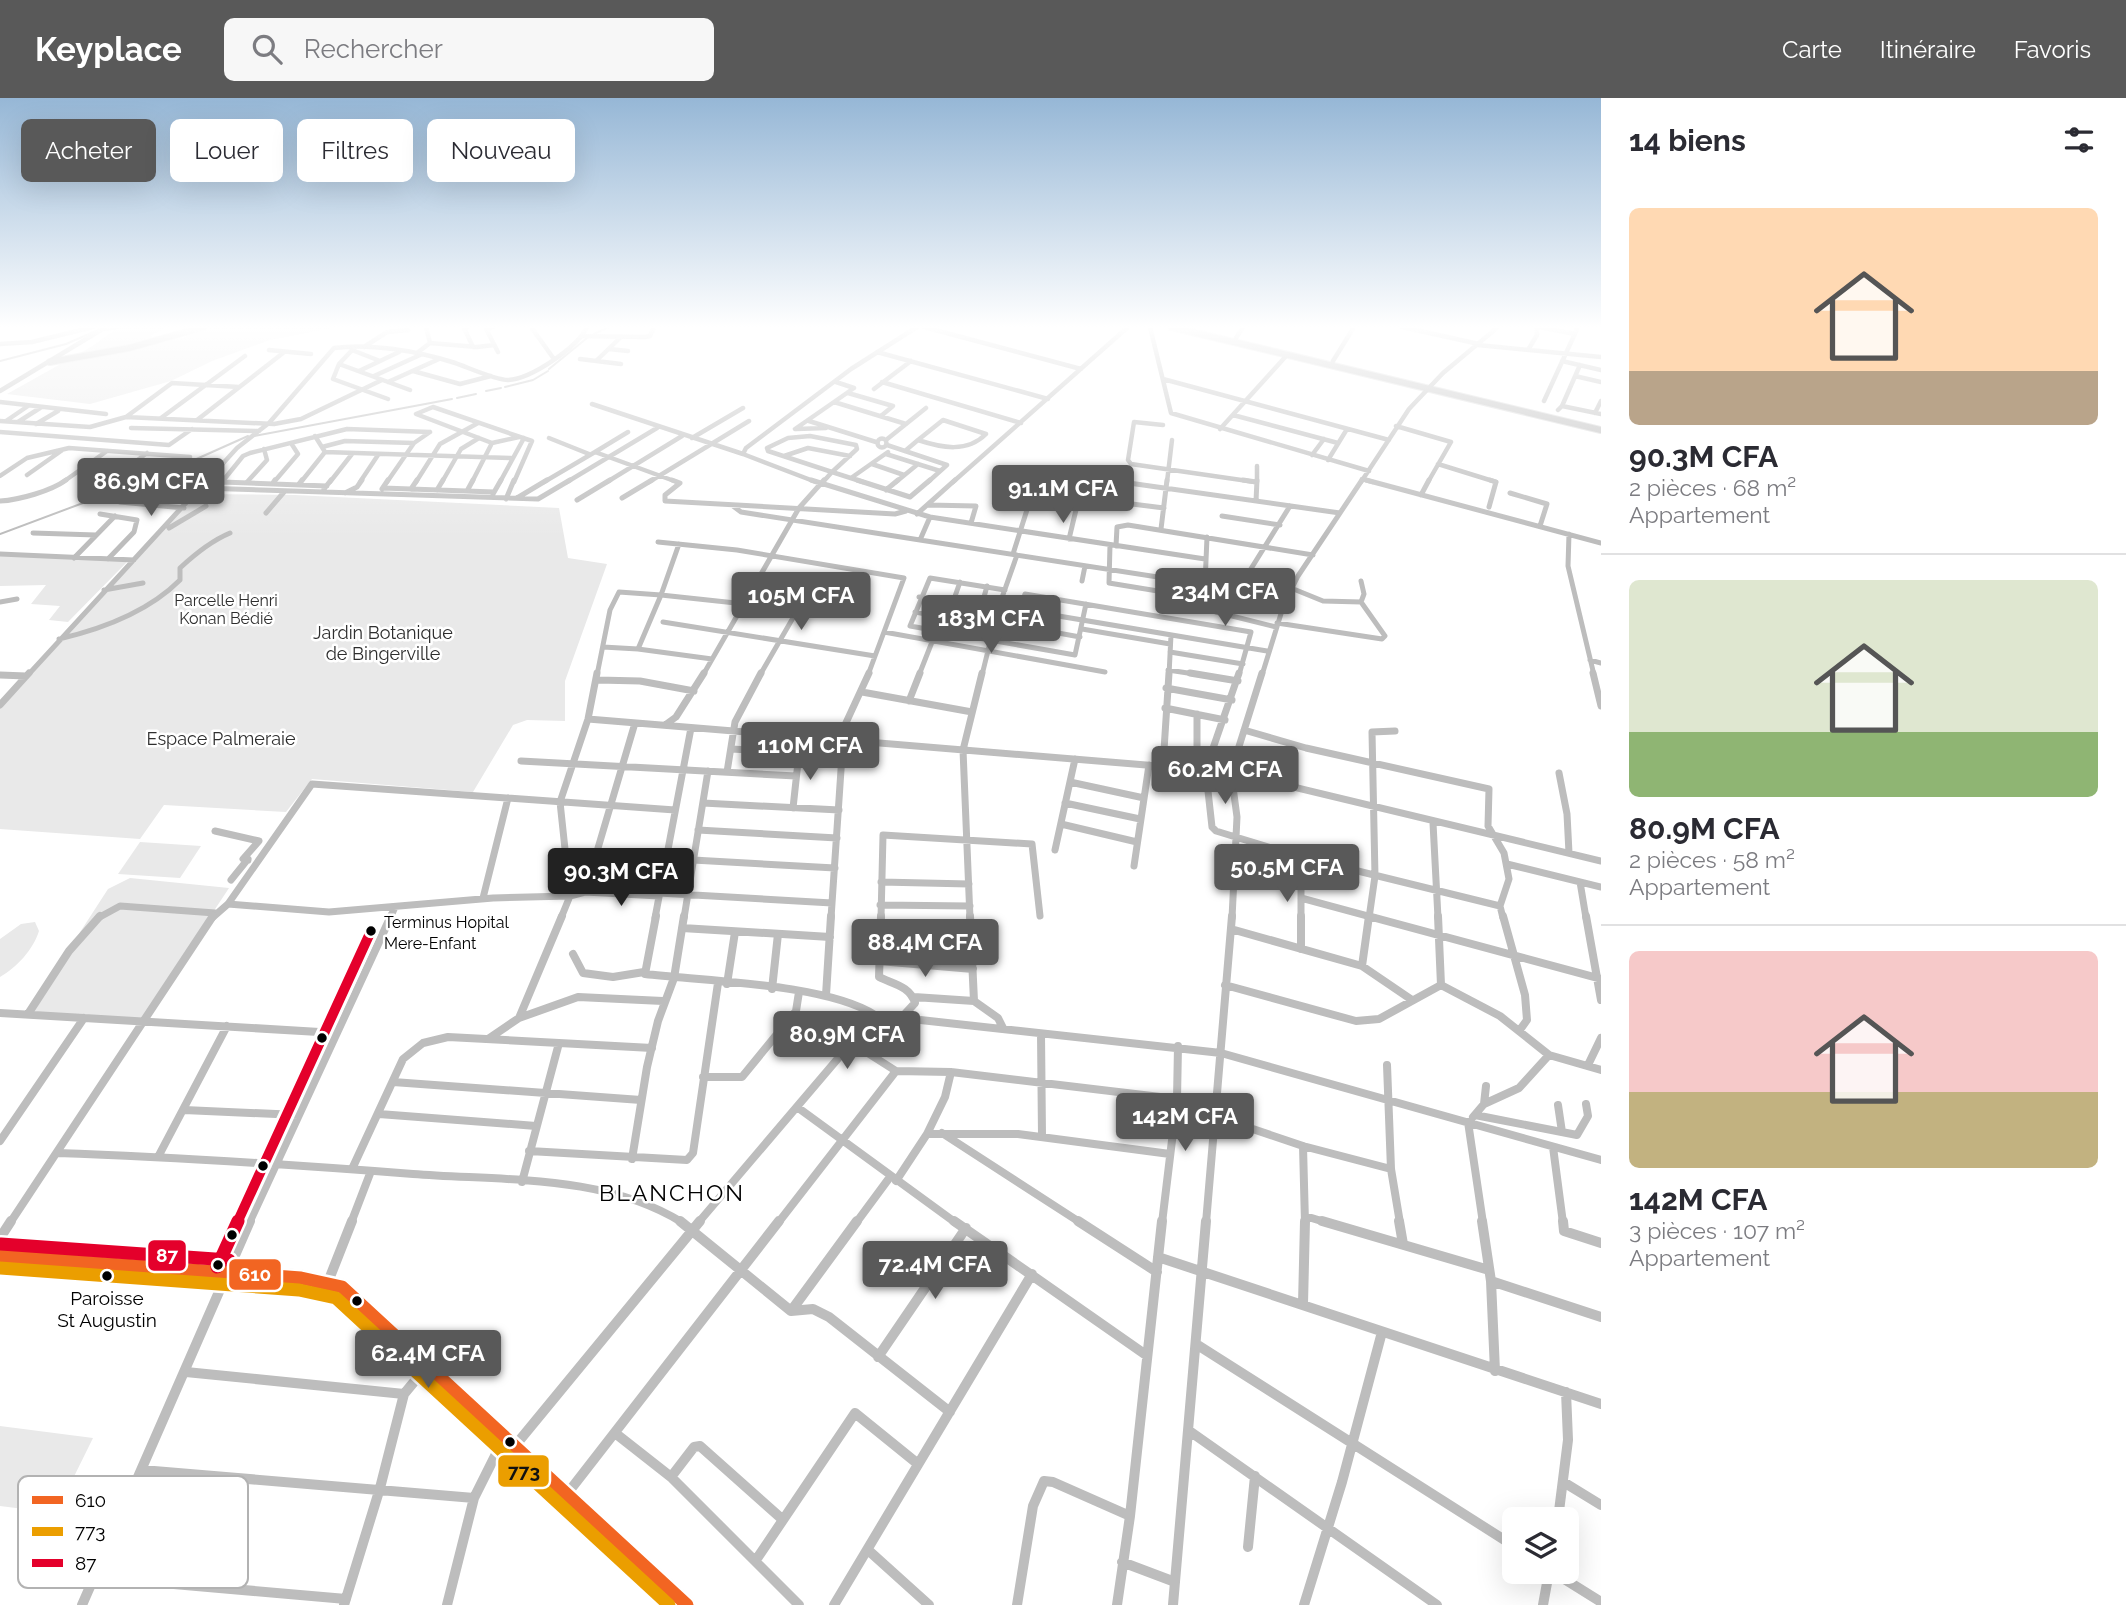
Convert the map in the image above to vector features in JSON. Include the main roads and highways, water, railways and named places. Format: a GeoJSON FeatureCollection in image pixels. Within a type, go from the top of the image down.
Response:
{"type":"FeatureCollection","features":[{"type":"Feature","properties":{"kind":"highway"},"geometry":{"type":"LineString","coordinates":[[1471,397],[1601,430]]}},
{"type":"Feature","properties":{"kind":"highway"},"geometry":{"type":"LineString","coordinates":[[1478,397],[1601,424]]}},
{"type":"Feature","properties":{"kind":"main road"},"geometry":{"type":"LineString","coordinates":[[0,1256],[328,1282],[350,1292],[509,1443],[687,1605]]}},
{"type":"Feature","properties":{"kind":"waterway"},"geometry":{"type":"LineString","coordinates":[[254,436],[452,399]]}},
{"type":"Feature","properties":{"kind":"waterway"},"geometry":{"type":"LineString","coordinates":[[183,465],[248,436]]}},
{"type":"Feature","properties":{"kind":"waterway"},"geometry":{"type":"LineString","coordinates":[[0,534],[174,469]]}},
{"type":"Feature","properties":{"kind":"place","name":"Terminus Hopital Mere-Enfant"},"geometry":{"type":"Point","coordinates":[371,931]}},
{"type":"Feature","properties":{"kind":"place","name":"Paroisse St Augustin"},"geometry":{"type":"Point","coordinates":[107,1276]}},
{"type":"Feature","properties":{"kind":"district","name":"BLANCHON"},"geometry":{"type":"Point","coordinates":[672,1192]}},
{"type":"Feature","properties":{"kind":"park label","name":"Parcelle Henri Konan Bédié"},"geometry":{"type":"Point","coordinates":[226,609]}},
{"type":"Feature","properties":{"kind":"park label","name":"Jardin Botanique de Bingerville"},"geometry":{"type":"Point","coordinates":[383,642]}},
{"type":"Feature","properties":{"kind":"park label","name":"Espace Palmeraie"},"geometry":{"type":"Point","coordinates":[221,738]}}]}
